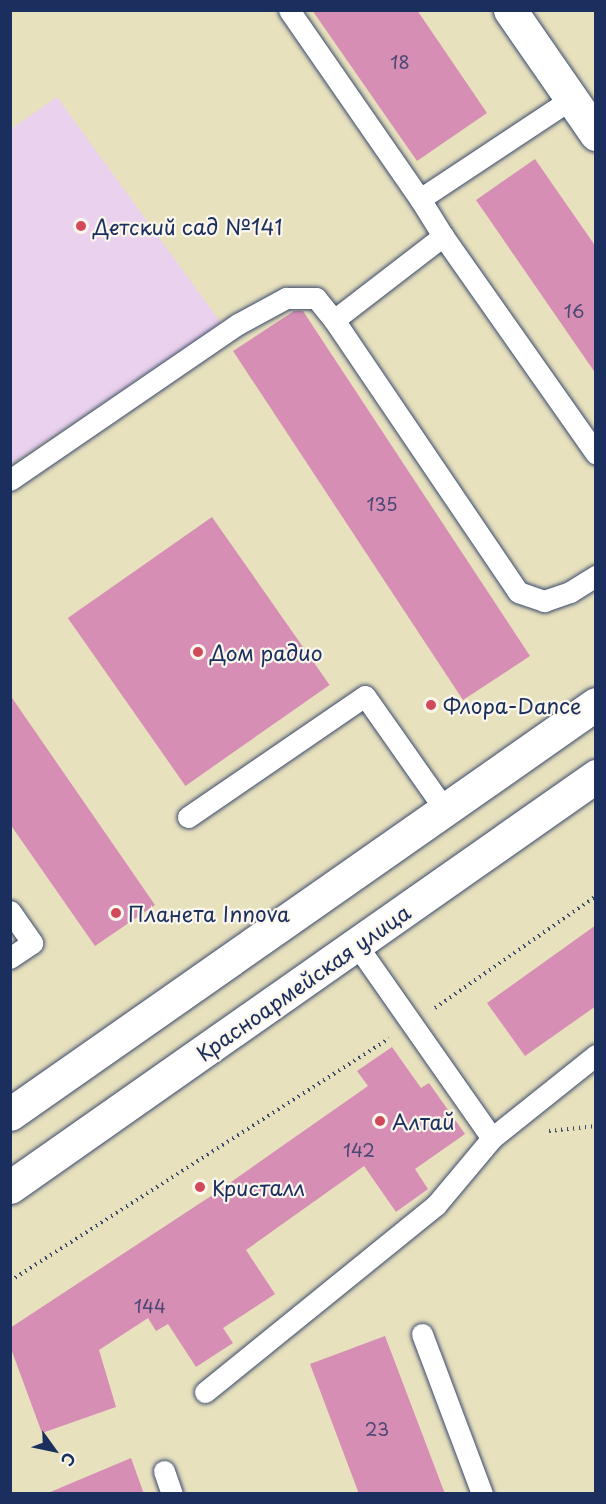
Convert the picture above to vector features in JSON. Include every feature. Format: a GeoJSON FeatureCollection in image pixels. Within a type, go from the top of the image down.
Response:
{"type":"FeatureCollection","features":[{"type":"Feature","properties":{"kind":"main road"},"geometry":{"type":"LineString","coordinates":[[510,10],[596,135]]}},
{"type":"Feature","properties":{"kind":"main road"},"geometry":{"type":"LineString","coordinates":[[10,1114],[596,704]]}},
{"type":"Feature","properties":{"kind":"main road","name":"Красноармейская улица"},"geometry":{"type":"LineString","coordinates":[[10,1188],[596,776]]}},
{"type":"Feature","properties":{"kind":"lane"},"geometry":{"type":"LineString","coordinates":[[289,10],[420,199],[443,236],[596,454]]}},
{"type":"Feature","properties":{"kind":"lane"},"geometry":{"type":"LineString","coordinates":[[420,199],[571,99]]}},
{"type":"Feature","properties":{"kind":"lane"},"geometry":{"type":"LineString","coordinates":[[334,320],[443,236]]}},
{"type":"Feature","properties":{"kind":"lane"},"geometry":{"type":"LineString","coordinates":[[10,480],[238,324],[286,298],[316,298],[334,320],[518,592],[544,601],[570,592],[596,576]]}},
{"type":"Feature","properties":{"kind":"lane"},"geometry":{"type":"LineString","coordinates":[[188,817],[365,696],[445,810]]}},
{"type":"Feature","properties":{"kind":"lane"},"geometry":{"type":"LineString","coordinates":[[10,911],[32,943],[10,958]]}},
{"type":"Feature","properties":{"kind":"lane"},"geometry":{"type":"LineString","coordinates":[[356,944],[492,1138]]}},
{"type":"Feature","properties":{"kind":"lane"},"geometry":{"type":"LineString","coordinates":[[205,1392],[436,1205],[492,1138],[596,1055]]}},
{"type":"Feature","properties":{"kind":"lane"},"geometry":{"type":"LineString","coordinates":[[422,1334],[482,1494]]}},
{"type":"Feature","properties":{"kind":"lane"},"geometry":{"type":"LineString","coordinates":[[164,1471],[172,1494]]}},
{"type":"Feature","properties":{"kind":"path"},"geometry":{"type":"LineString","coordinates":[[10,1281],[188,1171],[411,1025],[596,896]]}},
{"type":"Feature","properties":{"kind":"shaded area","name":"Детский сад №141"},"geometry":{"type":"Polygon","coordinates":[[[57,97],[221,323],[11,464],[11,129],[57,97]]]}},
{"type":"Feature","properties":{"kind":"building"},"geometry":{"type":"Polygon","coordinates":[[[312,10],[417,10],[487,113],[417,161],[312,10]]]}},
{"type":"Feature","properties":{"kind":"building"},"geometry":{"type":"Polygon","coordinates":[[[535,159],[596,247],[596,374],[476,200],[535,159]]]}},
{"type":"Feature","properties":{"kind":"building"},"geometry":{"type":"Polygon","coordinates":[[[294,311],[303,311],[530,656],[463,700],[233,351],[294,311]]]}},
{"type":"Feature","properties":{"kind":"building","name":"Дом радио"},"geometry":{"type":"Polygon","coordinates":[[[212,517],[330,685],[185,786],[68,618],[212,517]]]}},
{"type":"Feature","properties":{"kind":"building"},"geometry":{"type":"Polygon","coordinates":[[[10,695],[155,905],[95,946],[10,824],[10,695]]]}},
{"type":"Feature","properties":{"kind":"building"},"geometry":{"type":"Polygon","coordinates":[[[596,925],[596,1006],[525,1056],[487,1003],[596,925]]]}},
{"type":"Feature","properties":{"kind":"building"},"geometry":{"type":"Polygon","coordinates":[[[392,1047],[421,1088],[429,1083],[465,1134],[415,1169],[428,1189],[396,1212],[364,1166],[246,1250],[275,1294],[223,1328],[233,1343],[196,1367],[168,1324],[156,1331],[148,1318],[99,1350],[116,1407],[42,1433],[10,1346],[10,1328],[211,1196],[368,1086],[357,1071],[392,1047]]]}},
{"type":"Feature","properties":{"kind":"building"},"geometry":{"type":"Polygon","coordinates":[[[385,1336],[445,1494],[359,1494],[310,1364],[385,1336]]]}},
{"type":"Feature","properties":{"kind":"building"},"geometry":{"type":"Polygon","coordinates":[[[131,1458],[144,1494],[48,1494],[48,1493],[131,1458]]]}},
{"type":"Feature","properties":{"kind":"place","name":"Детский сад №141"},"geometry":{"type":"Point","coordinates":[81,226]}},
{"type":"Feature","properties":{"kind":"place","name":"Дом радио"},"geometry":{"type":"Point","coordinates":[198,652]}},
{"type":"Feature","properties":{"kind":"place","name":"Флора-Dance"},"geometry":{"type":"Point","coordinates":[431,705]}},
{"type":"Feature","properties":{"kind":"place","name":"Планета Innova"},"geometry":{"type":"Point","coordinates":[116,913]}},
{"type":"Feature","properties":{"kind":"place","name":"Алтай"},"geometry":{"type":"Point","coordinates":[380,1121]}},
{"type":"Feature","properties":{"kind":"place","name":"Кристалл"},"geometry":{"type":"Point","coordinates":[200,1187]}}]}
